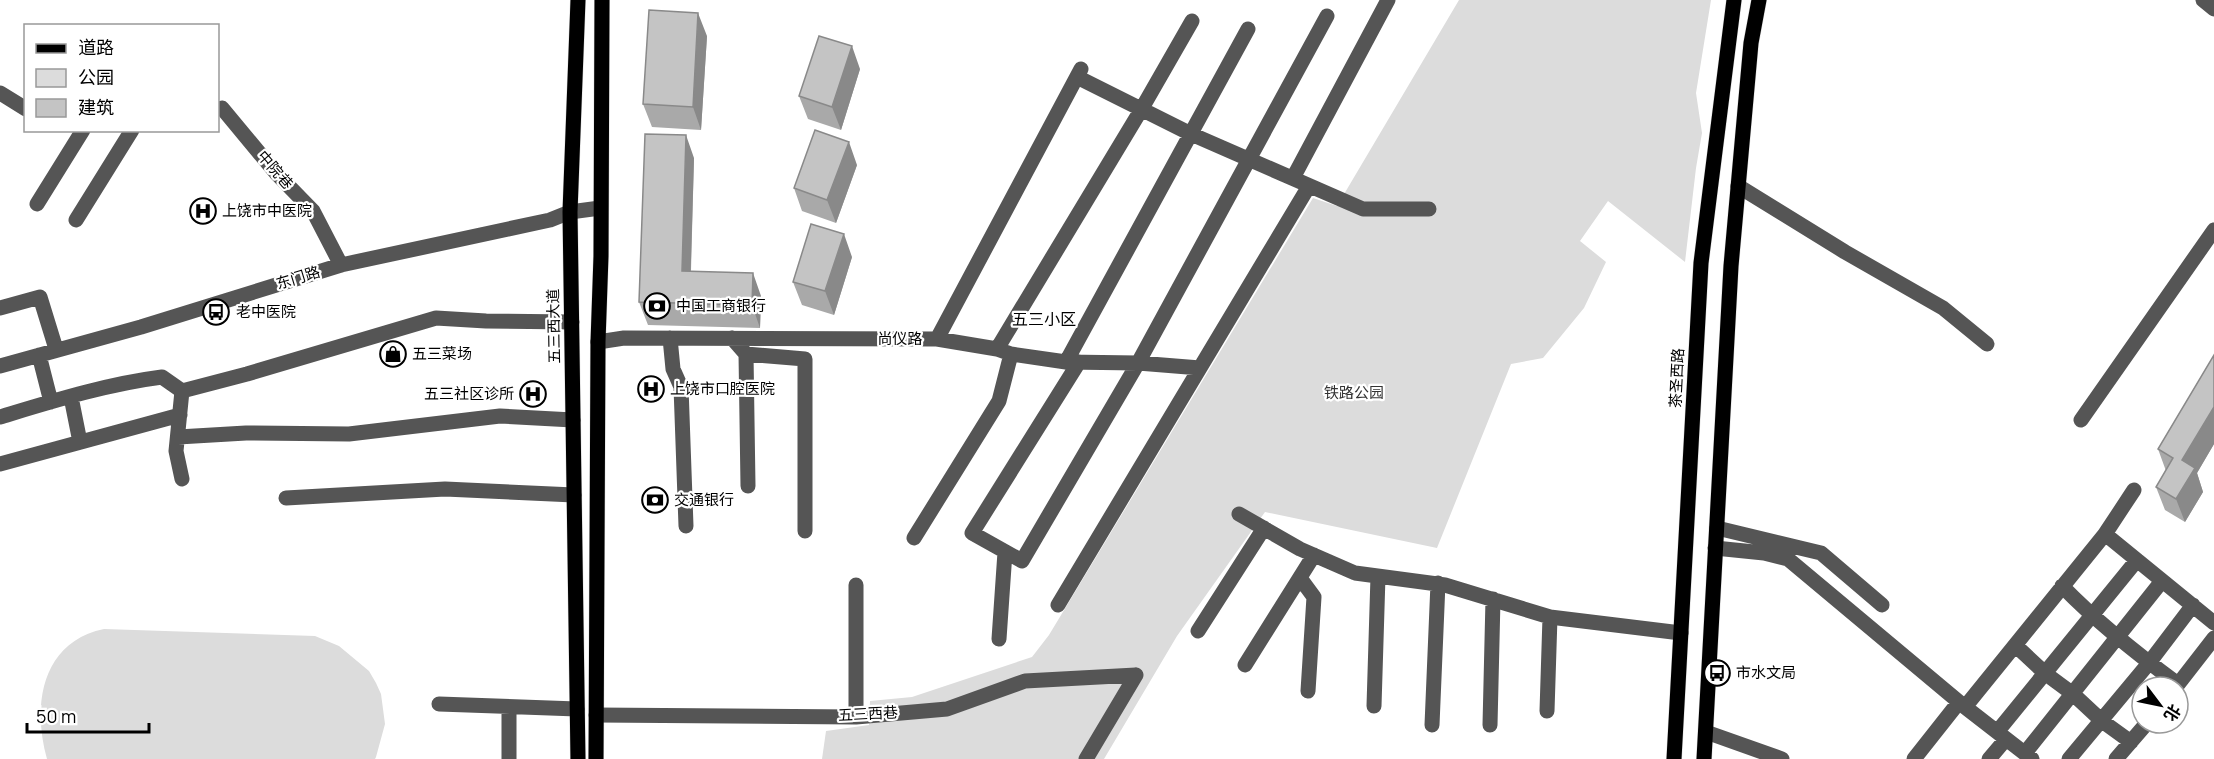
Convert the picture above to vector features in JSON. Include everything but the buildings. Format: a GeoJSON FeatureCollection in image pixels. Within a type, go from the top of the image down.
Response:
{"type":"FeatureCollection","features":[{"type":"Feature","properties":{"kind":"main road","name":"五三西大道"},"geometry":{"type":"LineString","coordinates":[[578,0],[570,212],[578,759]]}},
{"type":"Feature","properties":{"kind":"main road"},"geometry":{"type":"LineString","coordinates":[[596,759],[602,0]]}},
{"type":"Feature","properties":{"kind":"main road","name":"茶圣西路"},"geometry":{"type":"LineString","coordinates":[[1674,759],[1701,263],[1734,0]]}},
{"type":"Feature","properties":{"kind":"main road"},"geometry":{"type":"LineString","coordinates":[[1704,759],[1730,278],[1751,43],[1759,0]]}},
{"type":"Feature","properties":{"kind":"street"},"geometry":{"type":"LineString","coordinates":[[1293,178],[1388,0]]}},
{"type":"Feature","properties":{"kind":"street"},"geometry":{"type":"LineString","coordinates":[[2203,0],[2214,9]]}},
{"type":"Feature","properties":{"kind":"street"},"geometry":{"type":"LineString","coordinates":[[1248,29],[1072,362],[972,533],[1022,561],[1138,363],[1327,16]]}},
{"type":"Feature","properties":{"kind":"street"},"geometry":{"type":"LineString","coordinates":[[914,538],[999,401],[1004,352],[1192,21]]}},
{"type":"Feature","properties":{"kind":"street"},"geometry":{"type":"LineString","coordinates":[[937,339],[1079,73],[1141,110],[1191,134],[1363,209],[1429,209]]}},
{"type":"Feature","properties":{"kind":"street"},"geometry":{"type":"LineString","coordinates":[[0,93],[24,108]]}},
{"type":"Feature","properties":{"kind":"street","name":"中院巷"},"geometry":{"type":"LineString","coordinates":[[222,108],[276,173],[313,211],[341,265]]}},
{"type":"Feature","properties":{"kind":"street"},"geometry":{"type":"LineString","coordinates":[[37,204],[82,132]]}},
{"type":"Feature","properties":{"kind":"street"},"geometry":{"type":"LineString","coordinates":[[76,220],[131,132]]}},
{"type":"Feature","properties":{"kind":"street"},"geometry":{"type":"LineString","coordinates":[[1058,605],[1310,186]]}},
{"type":"Feature","properties":{"kind":"street"},"geometry":{"type":"LineString","coordinates":[[1738,186],[1845,252],[1943,308],[1987,344]]}},
{"type":"Feature","properties":{"kind":"street","name":"东门路"},"geometry":{"type":"LineString","coordinates":[[0,366],[141,327],[341,265],[550,220],[570,212],[600,208]]}},
{"type":"Feature","properties":{"kind":"street"},"geometry":{"type":"LineString","coordinates":[[2081,420],[2214,230]]}},
{"type":"Feature","properties":{"kind":"street"},"geometry":{"type":"LineString","coordinates":[[0,308],[40,297],[56,349]]}},
{"type":"Feature","properties":{"kind":"street"},"geometry":{"type":"LineString","coordinates":[[0,417],[135,381],[162,377],[182,391],[436,318],[572,322]]}},
{"type":"Feature","properties":{"kind":"street","name":"尚仪路"},"geometry":{"type":"LineString","coordinates":[[598,342],[624,338],[937,339],[1072,362],[1138,363],[1200,368]]}},
{"type":"Feature","properties":{"kind":"street"},"geometry":{"type":"LineString","coordinates":[[670,338],[673,369],[681,387],[686,526]]}},
{"type":"Feature","properties":{"kind":"street"},"geometry":{"type":"LineString","coordinates":[[732,338],[746,354],[748,486]]}},
{"type":"Feature","properties":{"kind":"street"},"geometry":{"type":"LineString","coordinates":[[746,354],[805,359],[805,531]]}},
{"type":"Feature","properties":{"kind":"street"},"geometry":{"type":"LineString","coordinates":[[39,355],[51,402]]}},
{"type":"Feature","properties":{"kind":"street"},"geometry":{"type":"LineString","coordinates":[[182,391],[176,452],[182,479]]}},
{"type":"Feature","properties":{"kind":"street"},"geometry":{"type":"LineString","coordinates":[[71,397],[80,442]]}},
{"type":"Feature","properties":{"kind":"street"},"geometry":{"type":"LineString","coordinates":[[0,464],[180,415]]}},
{"type":"Feature","properties":{"kind":"street"},"geometry":{"type":"LineString","coordinates":[[178,437],[246,434],[349,434],[500,416],[573,420]]}},
{"type":"Feature","properties":{"kind":"street"},"geometry":{"type":"LineString","coordinates":[[286,498],[445,489],[574,495]]}},
{"type":"Feature","properties":{"kind":"street"},"geometry":{"type":"LineString","coordinates":[[1914,759],[2015,645],[2105,534],[2134,490]]}},
{"type":"Feature","properties":{"kind":"street"},"geometry":{"type":"LineString","coordinates":[[1239,514],[1314,555],[1355,573],[1438,584],[1550,617],[1681,633]]}},
{"type":"Feature","properties":{"kind":"street"},"geometry":{"type":"LineString","coordinates":[[1198,631],[1264,528]]}},
{"type":"Feature","properties":{"kind":"street"},"geometry":{"type":"LineString","coordinates":[[1717,528],[1821,553],[1882,605]]}},
{"type":"Feature","properties":{"kind":"street"},"geometry":{"type":"LineString","coordinates":[[2105,534],[2214,623]]}},
{"type":"Feature","properties":{"kind":"street"},"geometry":{"type":"LineString","coordinates":[[1716,548],[1764,553],[1788,559],[1962,705],[2028,756],[2162,580]]}},
{"type":"Feature","properties":{"kind":"street"},"geometry":{"type":"LineString","coordinates":[[999,639],[1005,552]]}},
{"type":"Feature","properties":{"kind":"street"},"geometry":{"type":"LineString","coordinates":[[1245,665],[1314,555]]}},
{"type":"Feature","properties":{"kind":"street"},"geometry":{"type":"LineString","coordinates":[[1989,759],[2001,736],[2046,674],[2137,560]]}},
{"type":"Feature","properties":{"kind":"street"},"geometry":{"type":"LineString","coordinates":[[1374,706],[1378,576]]}},
{"type":"Feature","properties":{"kind":"street"},"geometry":{"type":"LineString","coordinates":[[1300,578],[1314,597],[1308,691]]}},
{"type":"Feature","properties":{"kind":"street"},"geometry":{"type":"LineString","coordinates":[[1432,725],[1438,584]]}},
{"type":"Feature","properties":{"kind":"street"},"geometry":{"type":"LineString","coordinates":[[856,585],[856,717]]}},
{"type":"Feature","properties":{"kind":"street"},"geometry":{"type":"LineString","coordinates":[[2062,586],[2092,617],[2164,675]]}},
{"type":"Feature","properties":{"kind":"street"},"geometry":{"type":"LineString","coordinates":[[1490,725],[1493,599]]}},
{"type":"Feature","properties":{"kind":"street"},"geometry":{"type":"LineString","coordinates":[[2069,759],[2149,663],[2193,605]]}},
{"type":"Feature","properties":{"kind":"street"},"geometry":{"type":"LineString","coordinates":[[1547,711],[1550,617]]}},
{"type":"Feature","properties":{"kind":"street"},"geometry":{"type":"LineString","coordinates":[[2185,675],[2214,638]]}},
{"type":"Feature","properties":{"kind":"street"},"geometry":{"type":"LineString","coordinates":[[2015,645],[2102,721],[2131,742]]}},
{"type":"Feature","properties":{"kind":"street","name":"五三西巷"},"geometry":{"type":"LineString","coordinates":[[596,715],[856,717],[947,709],[1025,681],[1136,675],[1086,759]]}},
{"type":"Feature","properties":{"kind":"street"},"geometry":{"type":"LineString","coordinates":[[439,704],[577,710]]}},
{"type":"Feature","properties":{"kind":"street"},"geometry":{"type":"LineString","coordinates":[[508,759],[509,707]]}},
{"type":"Feature","properties":{"kind":"street"},"geometry":{"type":"LineString","coordinates":[[1706,732],[1752,754],[1782,759]]}},
{"type":"Feature","properties":{"kind":"street"},"geometry":{"type":"LineString","coordinates":[[2116,759],[2137,735]]}},
{"type":"Feature","properties":{"kind":"green space","name":"铁路公园"},"geometry":{"type":"Polygon","coordinates":[[[1459,0],[1711,0],[1696,93],[1702,133],[1685,262],[1608,201],[1580,241],[1606,262],[1584,308],[1543,358],[1511,364],[1437,548],[1265,512],[1177,636],[1104,759],[822,759],[826,731],[869,725],[870,701],[912,697],[1032,657],[1049,635],[1313,198],[1337,206],[1459,0]]]}},
{"type":"Feature","properties":{"kind":"green space"},"geometry":{"type":"Polygon","coordinates":[[[104,629],[315,636],[339,646],[369,671],[381,694],[385,724],[376,757],[375,759],[47,759],[41,718],[46,679],[54,662],[66,647],[83,636],[104,629]]]}},
{"type":"Feature","properties":{"kind":"place","name":"上饶市中医院"},"geometry":{"type":"Point","coordinates":[203,211]}},
{"type":"Feature","properties":{"kind":"place","name":"中国工商银行"},"geometry":{"type":"Point","coordinates":[657,306]}},
{"type":"Feature","properties":{"kind":"place","name":"老中医院"},"geometry":{"type":"Point","coordinates":[216,312]}},
{"type":"Feature","properties":{"kind":"place","name":"五三菜场"},"geometry":{"type":"Point","coordinates":[393,354]}},
{"type":"Feature","properties":{"kind":"place","name":"上饶市口腔医院"},"geometry":{"type":"Point","coordinates":[651,389]}},
{"type":"Feature","properties":{"kind":"place","name":"五三社区诊所"},"geometry":{"type":"Point","coordinates":[533,394]}},
{"type":"Feature","properties":{"kind":"place","name":"交通银行"},"geometry":{"type":"Point","coordinates":[655,500]}},
{"type":"Feature","properties":{"kind":"place","name":"市水文局"},"geometry":{"type":"Point","coordinates":[1717,673]}},
{"type":"Feature","properties":{"kind":"district","name":"五三小区"},"geometry":{"type":"Point","coordinates":[1044,319]}}]}
